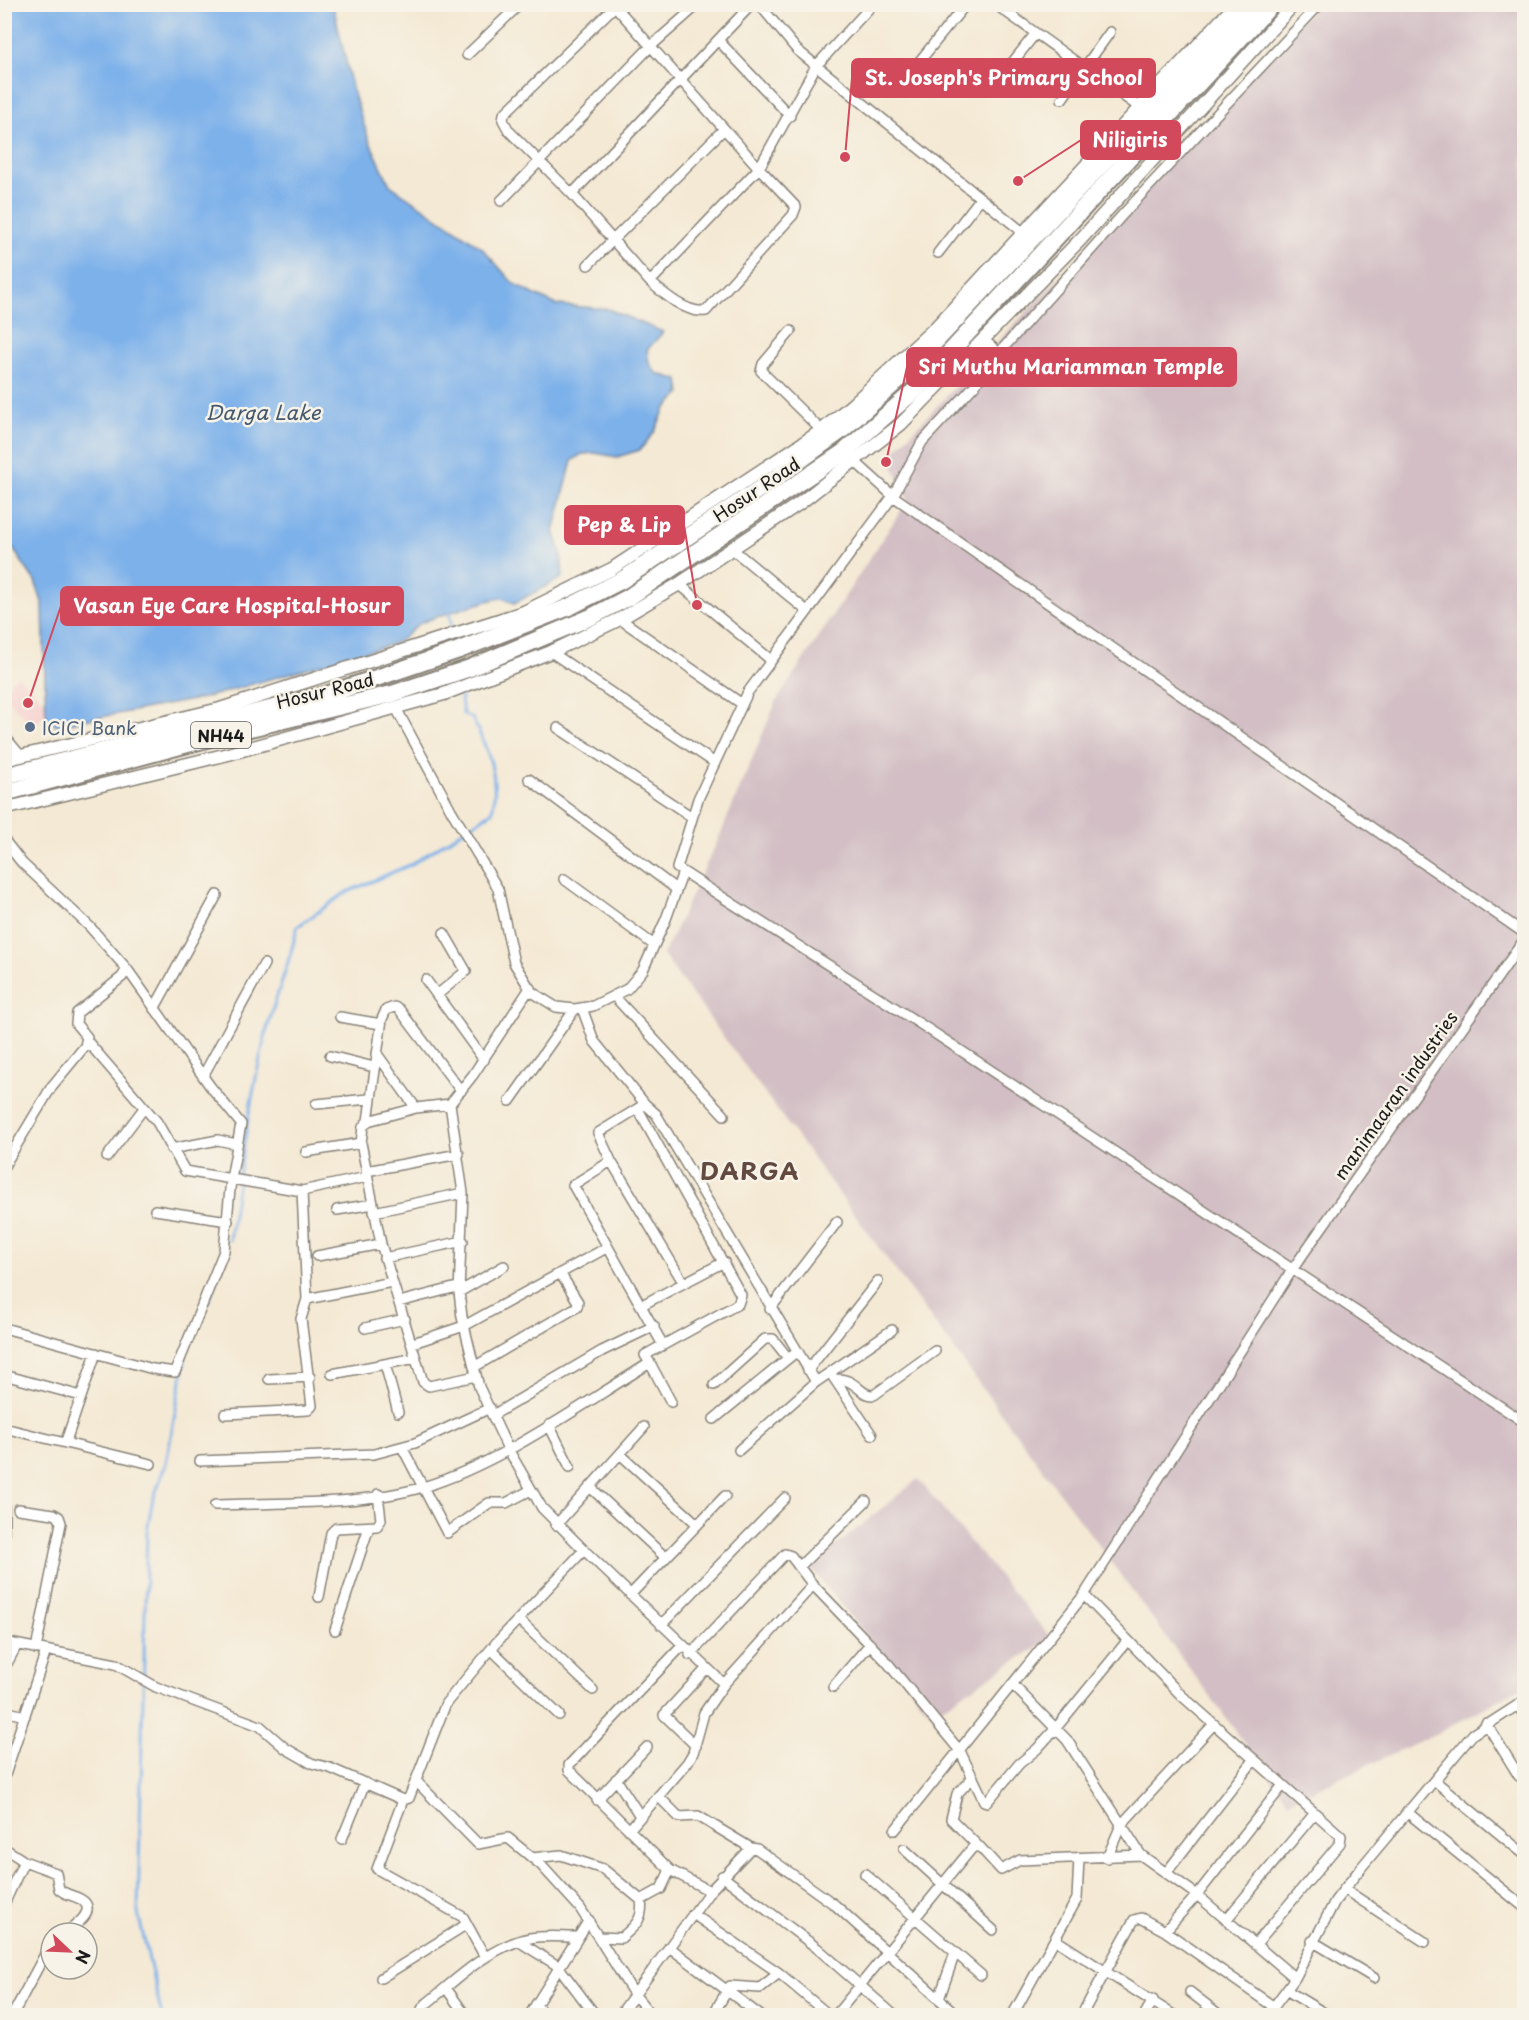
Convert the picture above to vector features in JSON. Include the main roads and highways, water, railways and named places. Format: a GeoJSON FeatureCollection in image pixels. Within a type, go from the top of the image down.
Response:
{"type":"FeatureCollection","features":[{"type":"Feature","properties":{"kind":"highway","name":"Hosur Road"},"geometry":{"type":"LineString","coordinates":[[4,776],[326,695],[432,651],[569,608],[622,579],[825,435],[905,374],[962,316],[1252,4]]}},
{"type":"Feature","properties":{"kind":"highway","name":"Hosur Road"},"geometry":{"type":"LineString","coordinates":[[4,793],[229,733],[392,694],[442,687],[471,676],[629,597],[850,457],[914,391],[1272,4]]}},
{"type":"Feature","properties":{"kind":"water","name":"Darga Lake"},"geometry":{"type":"Polygon","coordinates":[[[5,4],[333,5],[353,92],[369,140],[390,185],[481,247],[513,283],[535,295],[557,305],[608,309],[663,332],[647,350],[649,363],[656,373],[679,380],[681,393],[665,409],[655,431],[640,450],[617,457],[595,453],[582,454],[572,461],[554,531],[561,553],[563,577],[515,603],[502,598],[474,605],[419,624],[393,644],[204,698],[57,725],[46,720],[43,605],[35,581],[5,537],[5,4]]]}},
{"type":"Feature","properties":{"kind":"waterway"},"geometry":{"type":"LineString","coordinates":[[449,611],[452,631]]}},
{"type":"Feature","properties":{"kind":"waterway"},"geometry":{"type":"LineString","coordinates":[[229,1240],[260,1059],[297,927],[345,893],[412,864],[492,812],[494,787],[491,764],[472,718],[463,714],[460,691]]}},
{"type":"Feature","properties":{"kind":"waterway"},"geometry":{"type":"LineString","coordinates":[[208,1303],[216,1281]]}},
{"type":"Feature","properties":{"kind":"waterway"},"geometry":{"type":"LineString","coordinates":[[162,2016],[138,1913],[147,1532],[152,1503],[166,1463],[185,1359]]}},
{"type":"Feature","properties":{"kind":"place","name":"St. Joseph's Primary School"},"geometry":{"type":"Point","coordinates":[845,157]}},
{"type":"Feature","properties":{"kind":"place","name":"Niligiris"},"geometry":{"type":"Point","coordinates":[1018,181]}},
{"type":"Feature","properties":{"kind":"place","name":"Sri Muthu Mariamman Temple"},"geometry":{"type":"Point","coordinates":[886,462]}},
{"type":"Feature","properties":{"kind":"place","name":"Pep & Lip"},"geometry":{"type":"Point","coordinates":[697,605]}},
{"type":"Feature","properties":{"kind":"place","name":"Vasan Eye Care Hospital-Hosur"},"geometry":{"type":"Point","coordinates":[28,703]}},
{"type":"Feature","properties":{"kind":"place","name":"ICICI Bank"},"geometry":{"type":"Point","coordinates":[30,727]}},
{"type":"Feature","properties":{"kind":"district","name":"DARGA"},"geometry":{"type":"Point","coordinates":[750,1170]}}]}
